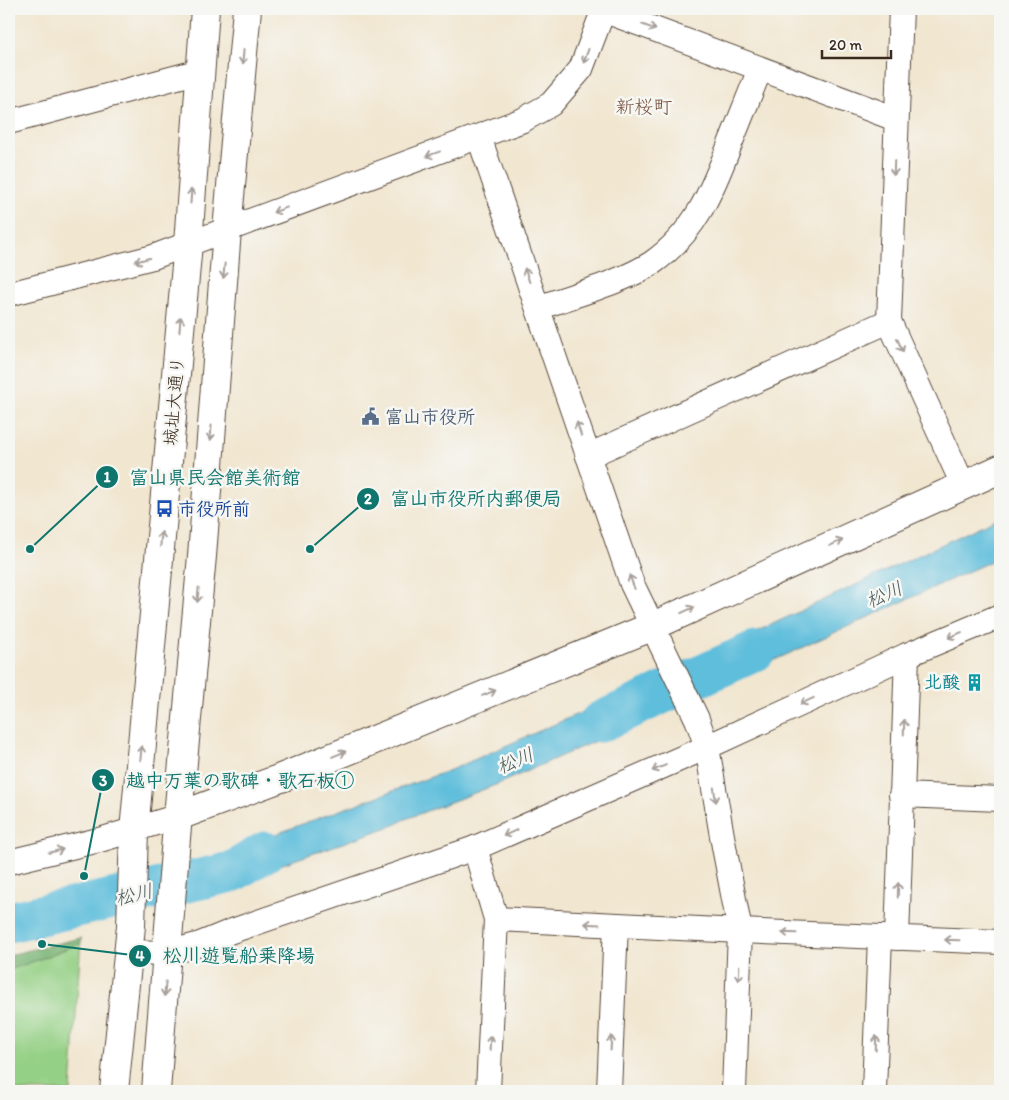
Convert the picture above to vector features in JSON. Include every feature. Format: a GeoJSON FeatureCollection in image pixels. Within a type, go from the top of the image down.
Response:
{"type":"FeatureCollection","features":[{"type":"Feature","properties":{"kind":"street","name":"城址大通り"},"geometry":{"type":"LineString","coordinates":[[114,1091],[129,939],[134,842],[188,244],[204,9]]}},
{"type":"Feature","properties":{"kind":"street"},"geometry":{"type":"LineString","coordinates":[[156,1091],[247,9]]}},
{"type":"Feature","properties":{"kind":"street"},"geometry":{"type":"LineString","coordinates":[[9,294],[153,257],[523,120],[551,104],[581,69],[602,9],[760,70],[896,119]]}},
{"type":"Feature","properties":{"kind":"street"},"geometry":{"type":"LineString","coordinates":[[901,9],[889,321],[963,485]]}},
{"type":"Feature","properties":{"kind":"street"},"geometry":{"type":"LineString","coordinates":[[538,308],[621,278],[650,264],[675,245],[699,215],[714,186],[760,70]]}},
{"type":"Feature","properties":{"kind":"street"},"geometry":{"type":"LineString","coordinates":[[9,122],[200,71]]}},
{"type":"Feature","properties":{"kind":"street"},"geometry":{"type":"LineString","coordinates":[[479,137],[632,584],[697,719],[707,747],[740,932],[734,1091]]}},
{"type":"Feature","properties":{"kind":"street"},"geometry":{"type":"LineString","coordinates":[[588,456],[889,321]]}},
{"type":"Feature","properties":{"kind":"street"},"geometry":{"type":"LineString","coordinates":[[9,862],[134,842],[178,827],[281,778],[657,638],[963,485],[1000,470]]}},
{"type":"Feature","properties":{"kind":"street"},"geometry":{"type":"LineString","coordinates":[[129,939],[168,953],[200,944],[232,931],[475,848],[707,747],[907,655],[1000,616]]}},
{"type":"Feature","properties":{"kind":"street"},"geometry":{"type":"LineString","coordinates":[[874,1091],[901,796],[907,655]]}},
{"type":"Feature","properties":{"kind":"street"},"geometry":{"type":"LineString","coordinates":[[901,796],[1000,799]]}},
{"type":"Feature","properties":{"kind":"street"},"geometry":{"type":"LineString","coordinates":[[475,848],[496,919],[488,1091]]}},
{"type":"Feature","properties":{"kind":"street"},"geometry":{"type":"LineString","coordinates":[[496,919],[740,932],[1000,942]]}},
{"type":"Feature","properties":{"kind":"street"},"geometry":{"type":"LineString","coordinates":[[609,1091],[616,925]]}},
{"type":"Feature","properties":{"kind":"green space"},"geometry":{"type":"Polygon","coordinates":[[[81,938],[71,1091],[9,1091],[9,956],[81,938]]]}},
{"type":"Feature","properties":{"kind":"green space"},"geometry":{"type":"Polygon","coordinates":[[[81,938],[81,943],[9,970],[9,955],[81,938]]]}},
{"type":"Feature","properties":{"kind":"water","name":"松川"},"geometry":{"type":"Polygon","coordinates":[[[1000,517],[1000,557],[707,691],[705,687],[708,682],[704,674],[699,673],[692,662],[1000,517]]]}},
{"type":"Feature","properties":{"kind":"water","name":"松川"},"geometry":{"type":"Polygon","coordinates":[[[648,683],[652,690],[650,694],[654,702],[658,703],[663,711],[498,784],[403,820],[397,824],[260,872],[247,882],[215,892],[216,860],[227,857],[239,848],[453,769],[648,683]]]}},
{"type":"Feature","properties":{"kind":"water","name":"松川"},"geometry":{"type":"Polygon","coordinates":[[[85,889],[82,917],[37,928],[39,940],[25,935],[20,939],[9,942],[9,911],[85,889]]]}},
{"type":"Feature","properties":{"kind":"waterway","name":"松川"},"geometry":{"type":"LineString","coordinates":[[600,722],[755,651]]}},
{"type":"Feature","properties":{"kind":"waterway","name":"松川"},"geometry":{"type":"LineString","coordinates":[[9,922],[232,872],[265,852]]}},
{"type":"Feature","properties":{"kind":"place","name":"富山市役所"},"geometry":{"type":"Point","coordinates":[371,417]}},
{"type":"Feature","properties":{"kind":"place","name":"市役所前"},"geometry":{"type":"Point","coordinates":[164,509]}},
{"type":"Feature","properties":{"kind":"place","name":"富山県民会館美術館"},"geometry":{"type":"Point","coordinates":[30,549]}},
{"type":"Feature","properties":{"kind":"place","name":"富山市役所内郵便局"},"geometry":{"type":"Point","coordinates":[310,549]}},
{"type":"Feature","properties":{"kind":"place","name":"北酸"},"geometry":{"type":"Point","coordinates":[974,682]}},
{"type":"Feature","properties":{"kind":"place","name":"越中万葉の歌碑・歌石板①"},"geometry":{"type":"Point","coordinates":[84,876]}},
{"type":"Feature","properties":{"kind":"place","name":"松川遊覧船乗降場"},"geometry":{"type":"Point","coordinates":[42,944]}},
{"type":"Feature","properties":{"kind":"district","name":"新桜町"},"geometry":{"type":"Point","coordinates":[644,106]}}]}
